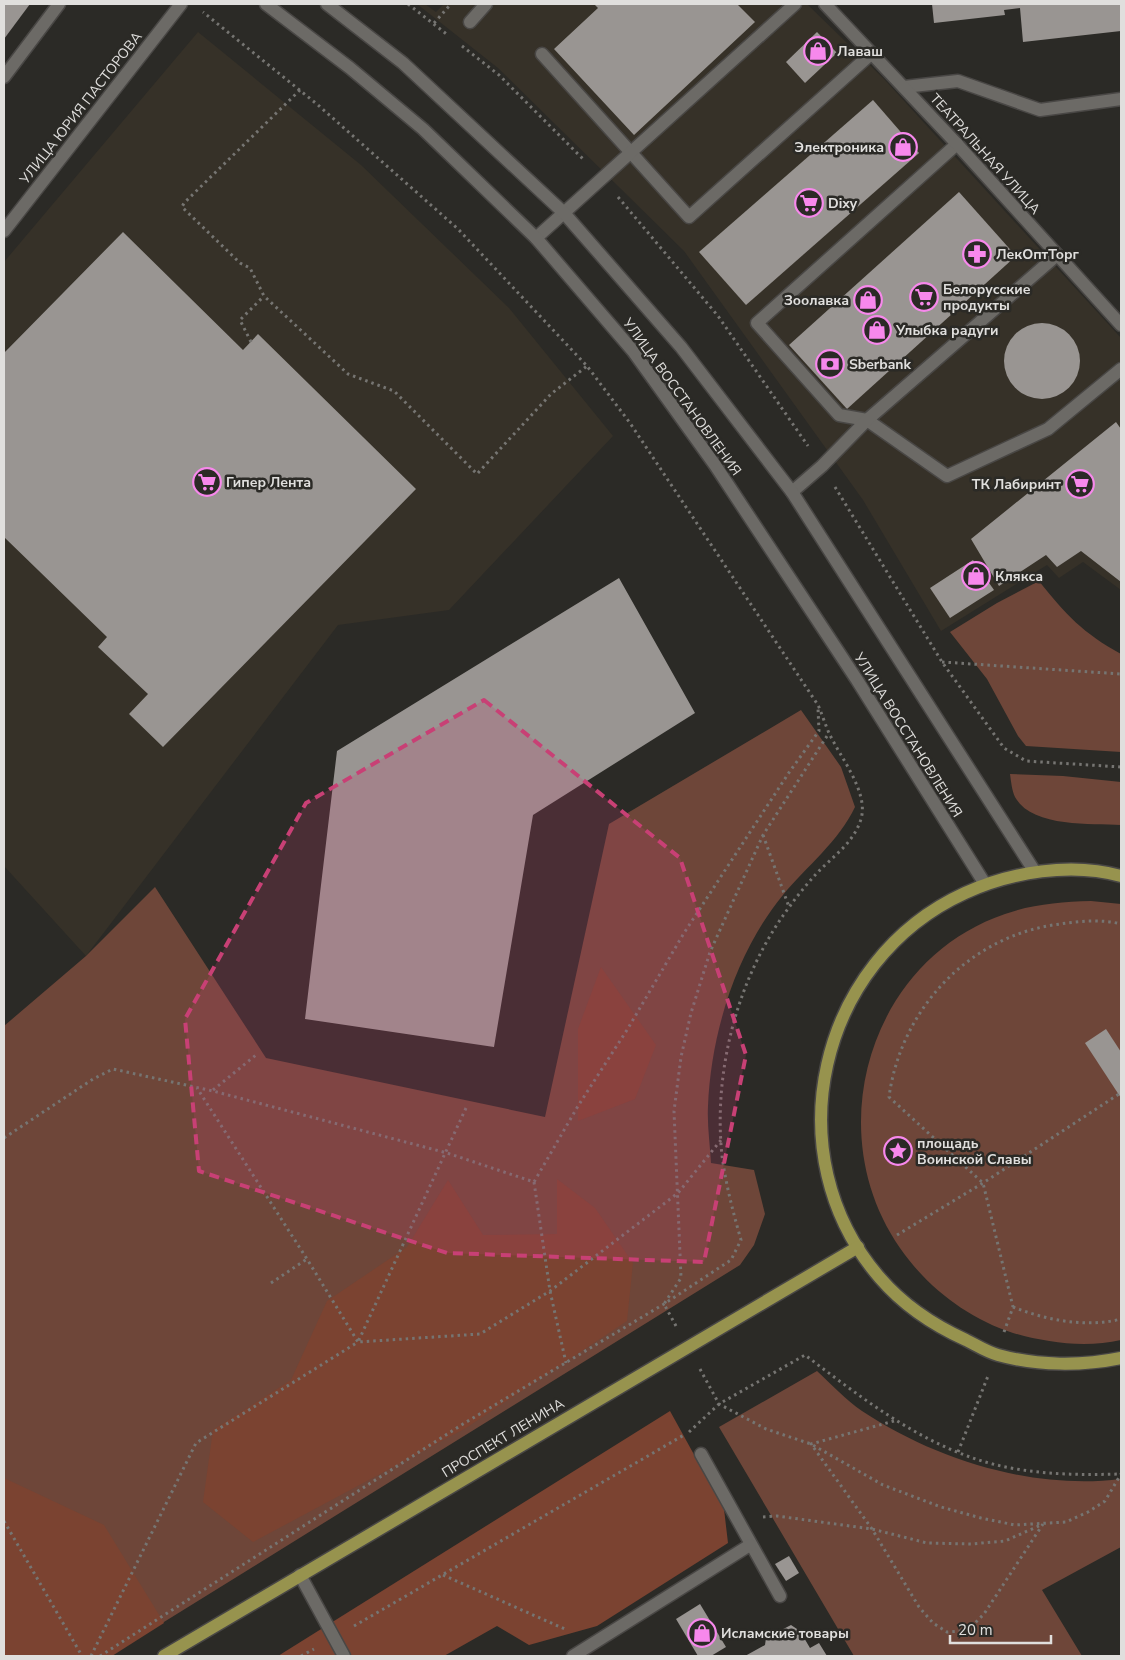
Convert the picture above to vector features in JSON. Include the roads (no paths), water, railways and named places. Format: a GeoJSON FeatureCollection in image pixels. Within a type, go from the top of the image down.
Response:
{"type":"FeatureCollection","features":[{"type":"Feature","properties":{"kind":"main road"},"geometry":{"type":"LineString","coordinates":[[1121,876],[1071,870],[1035,872],[985,884],[946,902],[910,927],[885,952],[853,993],[835,1033],[824,1076],[821,1129],[825,1164],[837,1207],[858,1247],[880,1278],[907,1305],[938,1327],[996,1355],[1053,1364],[1099,1362],[1121,1358]]}},
{"type":"Feature","properties":{"kind":"main road","name":"ПРОСПЕКТ ЛЕНИНА"},"geometry":{"type":"LineString","coordinates":[[164,1656],[858,1247]]}},
{"type":"Feature","properties":{"kind":"street"},"geometry":{"type":"LineString","coordinates":[[4,77],[59,4]]}},
{"type":"Feature","properties":{"kind":"street","name":"УЛИЦА ЮРИЯ ПАСТОРОВА"},"geometry":{"type":"LineString","coordinates":[[4,230],[181,4]]}},
{"type":"Feature","properties":{"kind":"street","name":"УЛИЦА ВОССТАНОВЛЕНИЯ"},"geometry":{"type":"LineString","coordinates":[[266,4],[350,68],[423,129],[536,238],[633,351],[715,465],[857,680],[985,884]]}},
{"type":"Feature","properties":{"kind":"street","name":"УЛИЦА ВОССТАНОВЛЕНИЯ"},"geometry":{"type":"LineString","coordinates":[[327,4],[403,63],[564,213],[681,347],[792,492],[1035,872]]}},
{"type":"Feature","properties":{"kind":"street"},"geometry":{"type":"LineString","coordinates":[[470,22],[486,4]]}},
{"type":"Feature","properties":{"kind":"street"},"geometry":{"type":"LineString","coordinates":[[536,238],[795,4]]}},
{"type":"Feature","properties":{"kind":"street","name":"ТЕАТРАЛЬНАЯ УЛИЦА"},"geometry":{"type":"LineString","coordinates":[[825,4],[957,144],[1121,325]]}},
{"type":"Feature","properties":{"kind":"street"},"geometry":{"type":"LineString","coordinates":[[542,54],[633,152],[689,217],[872,53]]}},
{"type":"Feature","properties":{"kind":"street"},"geometry":{"type":"LineString","coordinates":[[904,87],[958,81],[1040,110],[1121,99]]}},
{"type":"Feature","properties":{"kind":"street"},"geometry":{"type":"LineString","coordinates":[[957,144],[757,323],[839,416],[867,420],[947,476],[1048,429],[1121,369]]}},
{"type":"Feature","properties":{"kind":"street"},"geometry":{"type":"LineString","coordinates":[[792,492],[822,466],[867,420],[1057,255]]}},
{"type":"Feature","properties":{"kind":"street"},"geometry":{"type":"LineString","coordinates":[[701,1454],[780,1596]]}},
{"type":"Feature","properties":{"kind":"street"},"geometry":{"type":"LineString","coordinates":[[574,1656],[750,1544]]}},
{"type":"Feature","properties":{"kind":"street"},"geometry":{"type":"LineString","coordinates":[[300,1575],[344,1656]]}},
{"type":"Feature","properties":{"kind":"place","name":"Лаваш"},"geometry":{"type":"Point","coordinates":[818,51]}},
{"type":"Feature","properties":{"kind":"place","name":"Электроника"},"geometry":{"type":"Point","coordinates":[903,147]}},
{"type":"Feature","properties":{"kind":"place","name":"Dixy"},"geometry":{"type":"Point","coordinates":[809,203]}},
{"type":"Feature","properties":{"kind":"place","name":"ЛекОптТорг"},"geometry":{"type":"Point","coordinates":[977,254]}},
{"type":"Feature","properties":{"kind":"place","name":"Белорусские продукты"},"geometry":{"type":"Point","coordinates":[924,297]}},
{"type":"Feature","properties":{"kind":"place","name":"Зоолавка"},"geometry":{"type":"Point","coordinates":[868,300]}},
{"type":"Feature","properties":{"kind":"place","name":"Улыбка радуги"},"geometry":{"type":"Point","coordinates":[877,330]}},
{"type":"Feature","properties":{"kind":"place","name":"Sberbank"},"geometry":{"type":"Point","coordinates":[830,364]}},
{"type":"Feature","properties":{"kind":"place","name":"Гипер Лента"},"geometry":{"type":"Point","coordinates":[207,482]}},
{"type":"Feature","properties":{"kind":"place","name":"ТК Лабиринт"},"geometry":{"type":"Point","coordinates":[1080,484]}},
{"type":"Feature","properties":{"kind":"place","name":"Клякса"},"geometry":{"type":"Point","coordinates":[976,576]}},
{"type":"Feature","properties":{"kind":"place","name":"площадь Воинской Славы"},"geometry":{"type":"Point","coordinates":[898,1151]}},
{"type":"Feature","properties":{"kind":"place","name":"Исламские товары"},"geometry":{"type":"Point","coordinates":[702,1633]}}]}
